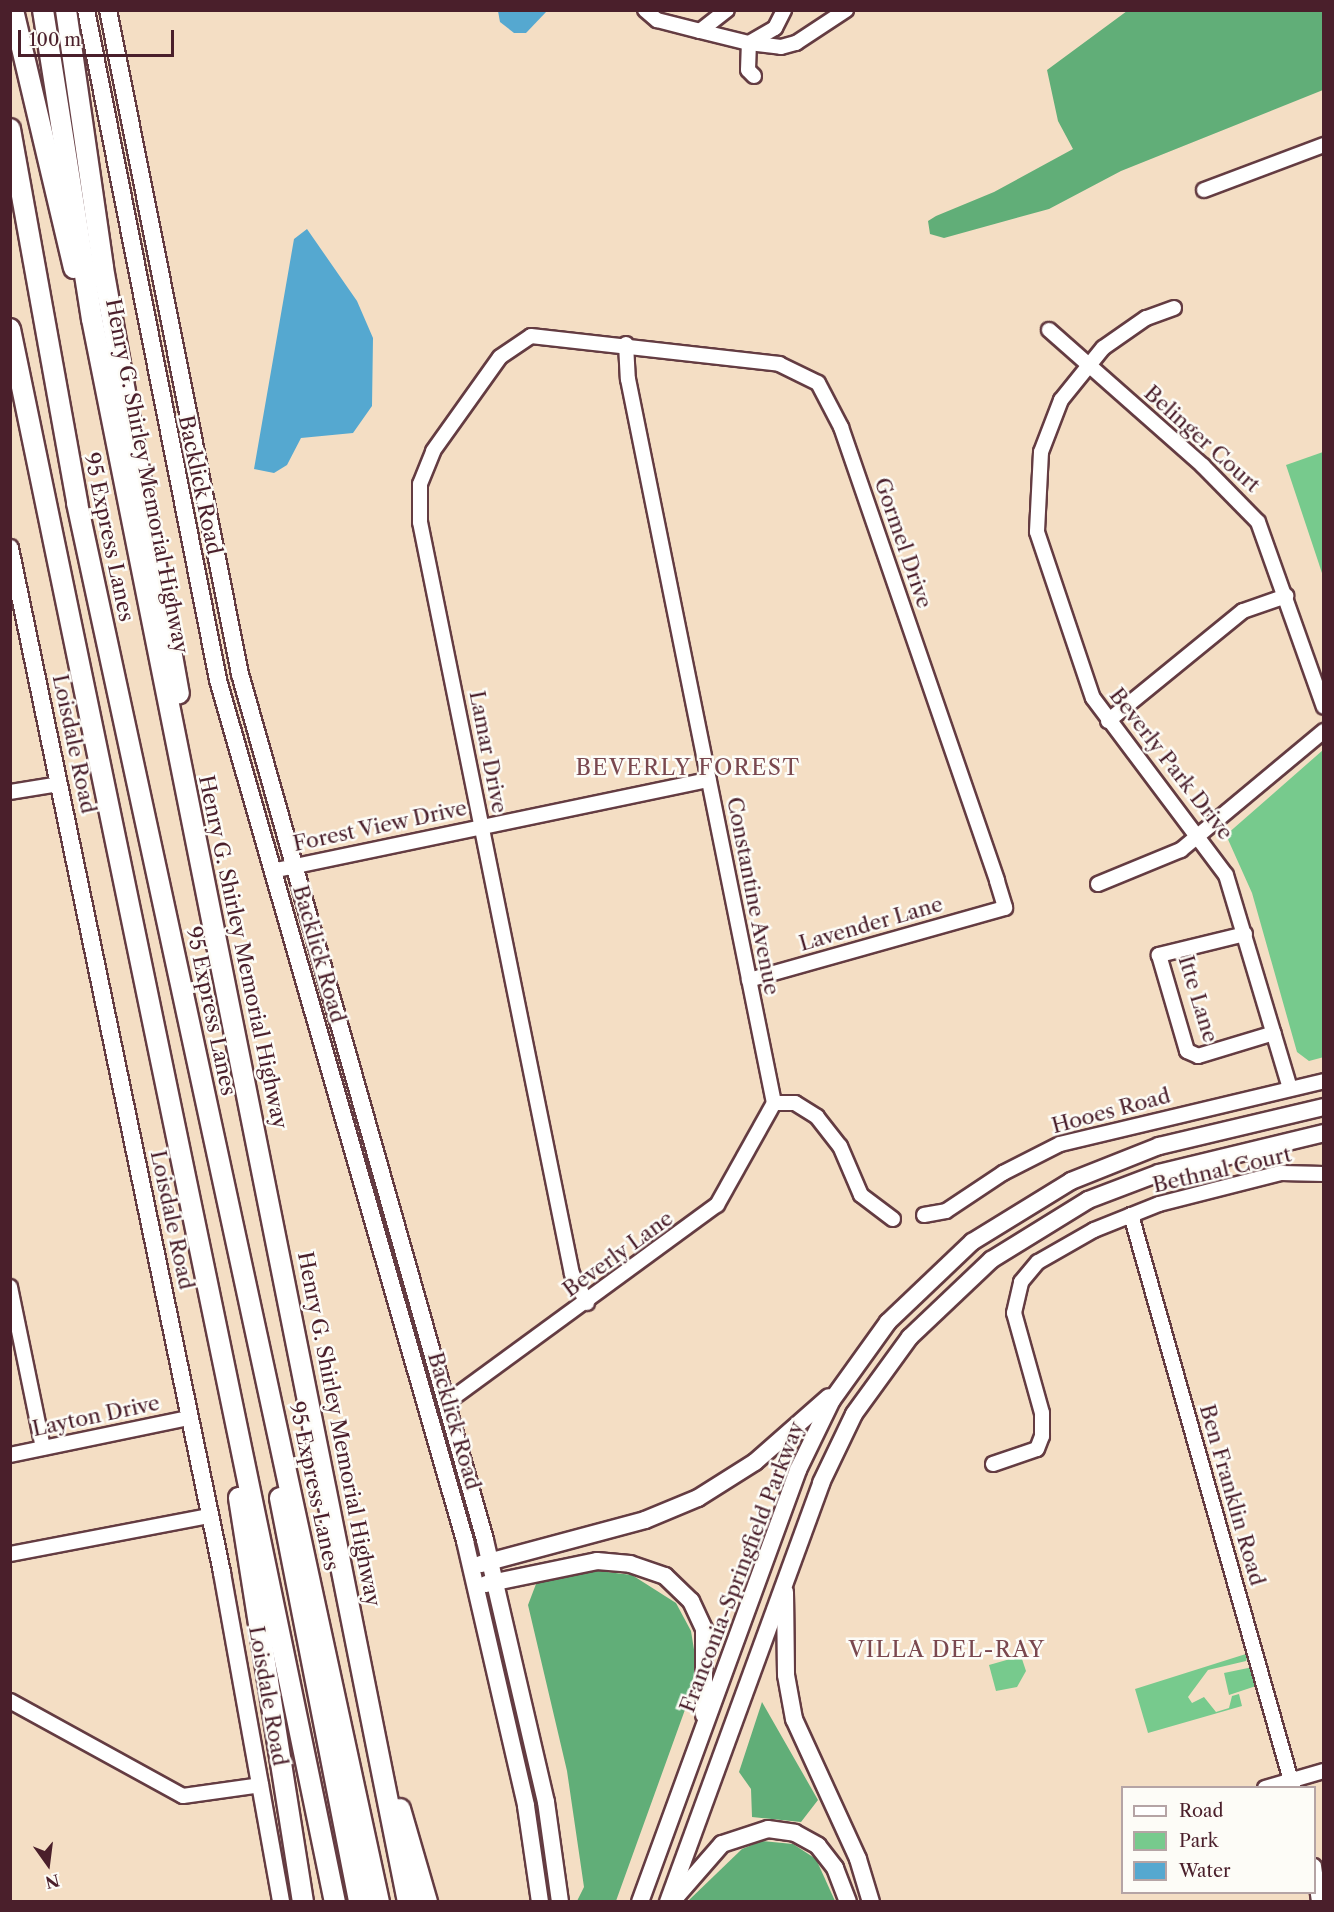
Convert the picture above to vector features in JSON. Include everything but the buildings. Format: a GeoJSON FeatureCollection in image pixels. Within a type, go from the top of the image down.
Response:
{"type":"FeatureCollection","features":[{"type":"Feature","properties":{"kind":"highway"},"geometry":{"type":"LineString","coordinates":[[14,10],[60,230],[92,319]]}},
{"type":"Feature","properties":{"kind":"highway","name":"Henry G. Shirley Memorial Highway"},"geometry":{"type":"LineString","coordinates":[[43,10],[92,319],[408,1902]]}},
{"type":"Feature","properties":{"kind":"highway"},"geometry":{"type":"LineString","coordinates":[[66,10],[103,268],[192,758],[206,889]]}},
{"type":"Feature","properties":{"kind":"highway","name":"95 Express Lanes"},"geometry":{"type":"LineString","coordinates":[[10,129],[77,503],[379,1902]]}},
{"type":"Feature","properties":{"kind":"highway"},"geometry":{"type":"LineString","coordinates":[[10,329],[334,1902]]}},
{"type":"Feature","properties":{"kind":"highway"},"geometry":{"type":"LineString","coordinates":[[263,1365],[285,1530],[359,1902]]}},
{"type":"Feature","properties":{"kind":"highway"},"geometry":{"type":"LineString","coordinates":[[234,1420],[243,1532],[303,1902]]}},
{"type":"Feature","properties":{"kind":"highway"},"geometry":{"type":"LineString","coordinates":[[380,1757],[416,1852],[427,1902]]}},
{"type":"Feature","properties":{"kind":"main road","name":"Backlick Road"},"geometry":{"type":"LineString","coordinates":[[86,10],[204,616],[272,871],[472,1567],[526,1806],[540,1902]]}},
{"type":"Feature","properties":{"kind":"main road","name":"Backlick Road"},"geometry":{"type":"LineString","coordinates":[[108,10],[226,610],[292,866],[496,1582],[546,1802],[560,1902]]}},
{"type":"Feature","properties":{"kind":"main road","name":"Loisdale Road"},"geometry":{"type":"LineString","coordinates":[[10,548],[210,1516],[281,1902]]}},
{"type":"Feature","properties":{"kind":"main road","name":"Franconia-Springfield Parkway"},"geometry":{"type":"LineString","coordinates":[[640,1902],[798,1470],[843,1384],[888,1322],[929,1279],[1036,1199],[1141,1152],[1323,1107]]}},
{"type":"Feature","properties":{"kind":"main road","name":"Franconia-Springfield Parkway"},"geometry":{"type":"LineString","coordinates":[[670,1902],[821,1483],[854,1414],[910,1337],[976,1272],[1038,1227],[1105,1193],[1177,1168],[1323,1133]]}},
{"type":"Feature","properties":{"kind":"main road"},"geometry":{"type":"LineString","coordinates":[[472,1567],[490,1560],[645,1520],[706,1494],[762,1457],[843,1384]]}},
{"type":"Feature","properties":{"kind":"main road"},"geometry":{"type":"LineString","coordinates":[[477,1587],[597,1561],[639,1566],[672,1581],[691,1600],[704,1629],[704,1730]]}},
{"type":"Feature","properties":{"kind":"main road"},"geometry":{"type":"LineString","coordinates":[[785,1580],[792,1713],[858,1858],[871,1902]]}},
{"type":"Feature","properties":{"kind":"main road"},"geometry":{"type":"LineString","coordinates":[[526,1806],[546,1802]]}},
{"type":"Feature","properties":{"kind":"main road"},"geometry":{"type":"LineString","coordinates":[[670,1902],[722,1844],[768,1829],[795,1833],[818,1846],[835,1868],[848,1902]]}},
{"type":"Feature","properties":{"kind":"street"},"geometry":{"type":"LineString","coordinates":[[645,10],[657,20],[749,43],[781,47],[796,43],[846,10]]}},
{"type":"Feature","properties":{"kind":"street"},"geometry":{"type":"LineString","coordinates":[[700,31],[727,10]]}},
{"type":"Feature","properties":{"kind":"street"},"geometry":{"type":"LineString","coordinates":[[749,43],[775,28],[784,10]]}},
{"type":"Feature","properties":{"kind":"street"},"geometry":{"type":"LineString","coordinates":[[749,43],[748,70],[754,76]]}},
{"type":"Feature","properties":{"kind":"street"},"geometry":{"type":"LineString","coordinates":[[1204,190],[1323,145]]}},
{"type":"Feature","properties":{"kind":"street","name":"Beverly Park Drive"},"geometry":{"type":"LineString","coordinates":[[1174,308],[1130,327],[1088,365],[1051,422],[1037,476],[1036,512],[1057,602],[1088,687],[1108,721],[1200,835],[1226,875],[1290,1089]]}},
{"type":"Feature","properties":{"kind":"street","name":"Belinger Court"},"geometry":{"type":"LineString","coordinates":[[1049,330],[1245,505],[1266,539],[1323,708]]}},
{"type":"Feature","properties":{"kind":"street","name":"Lamar Drive"},"geometry":{"type":"LineString","coordinates":[[587,1303],[572,1274],[420,522],[423,474],[441,438],[514,344],[549,335],[626,344]]}},
{"type":"Feature","properties":{"kind":"street","name":"Constantine Avenue"},"geometry":{"type":"LineString","coordinates":[[626,344],[628,379],[774,1103]]}},
{"type":"Feature","properties":{"kind":"street","name":"Gormel Drive"},"geometry":{"type":"LineString","coordinates":[[626,344],[791,366],[826,393],[1005,908]]}},
{"type":"Feature","properties":{"kind":"street"},"geometry":{"type":"LineString","coordinates":[[1108,721],[1243,611],[1286,596]]}},
{"type":"Feature","properties":{"kind":"street"},"geometry":{"type":"LineString","coordinates":[[1098,884],[1151,866],[1200,835],[1323,731]]}},
{"type":"Feature","properties":{"kind":"street","name":"Forest View Drive"},"geometry":{"type":"LineString","coordinates":[[272,871],[709,780]]}},
{"type":"Feature","properties":{"kind":"street"},"geometry":{"type":"LineString","coordinates":[[10,792],[59,784]]}},
{"type":"Feature","properties":{"kind":"street","name":"Lavender Lane"},"geometry":{"type":"LineString","coordinates":[[749,980],[1005,908]]}},
{"type":"Feature","properties":{"kind":"street","name":"Itte Lane"},"geometry":{"type":"LineString","coordinates":[[1245,934],[1160,955],[1184,1040],[1190,1055],[1198,1056],[1274,1033]]}},
{"type":"Feature","properties":{"kind":"street","name":"Hooes Road"},"geometry":{"type":"LineString","coordinates":[[924,1215],[946,1211],[1013,1167],[1060,1144],[1323,1081]]}},
{"type":"Feature","properties":{"kind":"street"},"geometry":{"type":"LineString","coordinates":[[774,1103],[795,1103],[817,1117],[840,1146],[861,1195],[893,1219]]}},
{"type":"Feature","properties":{"kind":"street","name":"Beverly Lane"},"geometry":{"type":"LineString","coordinates":[[446,1403],[587,1303],[717,1205],[774,1103]]}},
{"type":"Feature","properties":{"kind":"street","name":"Bethnal Court"},"geometry":{"type":"LineString","coordinates":[[993,1464],[1037,1449],[1042,1413],[1014,1313],[1021,1282],[1046,1256],[1131,1215],[1281,1173],[1323,1174]]}},
{"type":"Feature","properties":{"kind":"street","name":"Ben Franklin Road"},"geometry":{"type":"LineString","coordinates":[[1131,1215],[1292,1784]]}},
{"type":"Feature","properties":{"kind":"street"},"geometry":{"type":"LineString","coordinates":[[10,1287],[43,1448]]}},
{"type":"Feature","properties":{"kind":"street","name":"Layton Drive"},"geometry":{"type":"LineString","coordinates":[[10,1455],[189,1418]]}},
{"type":"Feature","properties":{"kind":"street"},"geometry":{"type":"LineString","coordinates":[[10,1554],[210,1516]]}},
{"type":"Feature","properties":{"kind":"street"},"geometry":{"type":"LineString","coordinates":[[10,1701],[183,1796],[261,1785]]}},
{"type":"Feature","properties":{"kind":"street"},"geometry":{"type":"LineString","coordinates":[[1292,1784],[1323,1771]]}},
{"type":"Feature","properties":{"kind":"street"},"geometry":{"type":"LineString","coordinates":[[1316,1880],[1319,1902]]}},
{"type":"Feature","properties":{"kind":"green space"},"geometry":{"type":"Polygon","coordinates":[[[1127,11],[1323,11],[1323,90],[1121,171],[1049,209],[944,238],[930,234],[928,221],[936,216],[994,192],[1073,149],[1058,121],[1047,70],[1127,11]]]}},
{"type":"Feature","properties":{"kind":"green space"},"geometry":{"type":"Polygon","coordinates":[[[1323,452],[1323,576],[1286,465],[1323,452]]]}},
{"type":"Feature","properties":{"kind":"green space"},"geometry":{"type":"Polygon","coordinates":[[[1323,750],[1324,1057],[1309,1061],[1297,1052],[1252,893],[1226,835],[1323,750]]]}},
{"type":"Feature","properties":{"kind":"green space"},"geometry":{"type":"Polygon","coordinates":[[[599,1571],[632,1575],[676,1603],[691,1631],[696,1662],[691,1693],[616,1901],[577,1901],[584,1887],[567,1771],[528,1605],[536,1584],[550,1576],[599,1571]]]}},
{"type":"Feature","properties":{"kind":"green space"},"geometry":{"type":"Polygon","coordinates":[[[1249,1653],[1246,1661],[1208,1670],[1188,1697],[1192,1703],[1204,1697],[1216,1712],[1229,1708],[1232,1696],[1239,1694],[1242,1706],[1148,1733],[1135,1689],[1249,1653]]]}},
{"type":"Feature","properties":{"kind":"green space"},"geometry":{"type":"Polygon","coordinates":[[[1021,1656],[1026,1671],[1017,1687],[996,1691],[989,1665],[1021,1656]]]}},
{"type":"Feature","properties":{"kind":"green space"},"geometry":{"type":"Polygon","coordinates":[[[1253,1667],[1256,1686],[1229,1695],[1224,1673],[1253,1667]]]}},
{"type":"Feature","properties":{"kind":"green space"},"geometry":{"type":"Polygon","coordinates":[[[762,1702],[818,1800],[801,1822],[752,1817],[751,1789],[739,1772],[762,1702]]]}},
{"type":"Feature","properties":{"kind":"green space"},"geometry":{"type":"Polygon","coordinates":[[[762,1841],[793,1844],[816,1859],[835,1901],[688,1901],[742,1849],[762,1841]]]}},
{"type":"Feature","properties":{"kind":"water"},"geometry":{"type":"Polygon","coordinates":[[[498,10],[547,11],[526,33],[514,33],[500,22],[498,10]]]}},
{"type":"Feature","properties":{"kind":"water"},"geometry":{"type":"Polygon","coordinates":[[[307,229],[357,301],[373,338],[372,406],[353,433],[301,438],[287,465],[274,473],[254,469],[294,239],[307,229]]]}},
{"type":"Feature","properties":{"kind":"district","name":"BEVERLY FOREST"},"geometry":{"type":"Point","coordinates":[688,768]}},
{"type":"Feature","properties":{"kind":"district","name":"VILLA DEL-RAY"},"geometry":{"type":"Point","coordinates":[947,1650]}}]}
